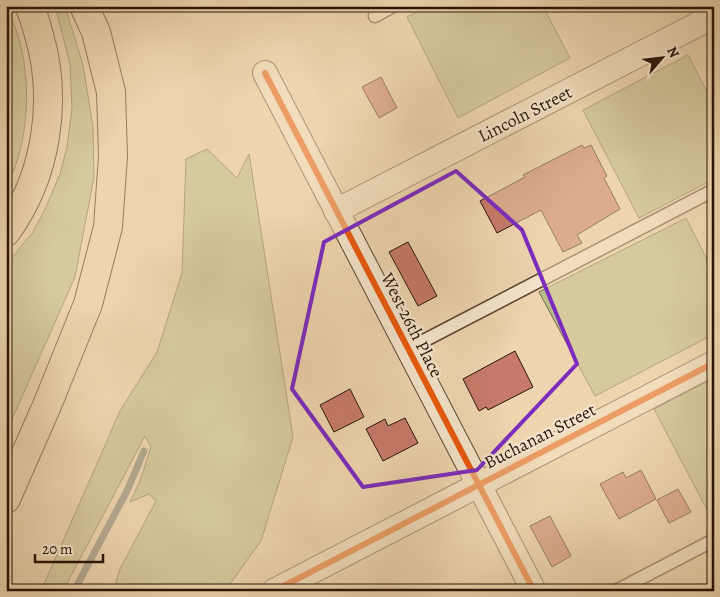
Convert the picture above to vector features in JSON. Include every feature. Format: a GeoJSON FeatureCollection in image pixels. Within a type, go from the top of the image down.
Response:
{"type":"FeatureCollection","features":[{"type":"Feature","properties":{"kind":"highway"},"geometry":{"type":"LineString","coordinates":[[6,232],[14,221],[37,171],[49,118],[47,62],[29,6]]}},
{"type":"Feature","properties":{"kind":"highway"},"geometry":{"type":"LineString","coordinates":[[6,499],[48,403],[88,304],[108,227],[113,156],[112,92],[96,32],[84,6]]}},
{"type":"Feature","properties":{"kind":"street","name":"Lincoln Street"},"geometry":{"type":"LineString","coordinates":[[336,211],[714,16]]}},
{"type":"Feature","properties":{"kind":"street","name":"West 26th Place"},"geometry":{"type":"LineString","coordinates":[[265,72],[534,591]]}},
{"type":"Feature","properties":{"kind":"street","name":"Buchanan Street"},"geometry":{"type":"LineString","coordinates":[[274,591],[714,363]]}},
{"type":"Feature","properties":{"kind":"lane"},"geometry":{"type":"LineString","coordinates":[[375,16],[393,6]]}},
{"type":"Feature","properties":{"kind":"lane"},"geometry":{"type":"LineString","coordinates":[[408,349],[714,190]]}},
{"type":"Feature","properties":{"kind":"lane"},"geometry":{"type":"LineString","coordinates":[[616,591],[714,540]]}},
{"type":"Feature","properties":{"kind":"highlighted area"},"geometry":{"type":"Polygon","coordinates":[[[456,171],[522,230],[577,364],[477,470],[363,487],[292,389],[324,242],[456,171]]]}},
{"type":"Feature","properties":{"kind":"green space"},"geometry":{"type":"Polygon","coordinates":[[[55,6],[63,6],[68,16],[83,65],[93,127],[94,177],[75,277],[6,433],[6,265],[33,232],[60,174],[67,147],[72,108],[70,64],[55,6]]]}},
{"type":"Feature","properties":{"kind":"green space"},"geometry":{"type":"Polygon","coordinates":[[[428,6],[543,6],[570,58],[458,118],[407,17],[428,6]]]}},
{"type":"Feature","properties":{"kind":"green space"},"geometry":{"type":"Polygon","coordinates":[[[6,8],[22,49],[27,97],[21,145],[15,167],[6,187],[6,8]]]}},
{"type":"Feature","properties":{"kind":"green space"},"geometry":{"type":"Polygon","coordinates":[[[688,55],[714,105],[714,179],[639,218],[583,110],[688,55]]]}},
{"type":"Feature","properties":{"kind":"green space"},"geometry":{"type":"Polygon","coordinates":[[[207,149],[237,178],[249,154],[293,437],[261,541],[225,591],[113,591],[120,569],[156,501],[149,494],[130,502],[140,481],[151,447],[145,436],[63,591],[41,591],[120,411],[157,352],[182,273],[186,159],[207,149]]]}},
{"type":"Feature","properties":{"kind":"green space"},"geometry":{"type":"Polygon","coordinates":[[[686,218],[714,273],[714,334],[595,396],[539,292],[686,218]]]}},
{"type":"Feature","properties":{"kind":"green space"},"geometry":{"type":"Polygon","coordinates":[[[714,378],[714,523],[654,409],[714,378]]]}},
{"type":"Feature","properties":{"kind":"building"},"geometry":{"type":"Polygon","coordinates":[[[381,77],[397,108],[379,118],[362,87],[381,77]]]}},
{"type":"Feature","properties":{"kind":"building"},"geometry":{"type":"Polygon","coordinates":[[[582,145],[584,148],[591,145],[607,176],[604,178],[620,209],[577,235],[582,243],[563,252],[541,210],[497,233],[480,201],[525,177],[523,175],[582,145]]]}},
{"type":"Feature","properties":{"kind":"building"},"geometry":{"type":"Polygon","coordinates":[[[408,242],[437,296],[418,306],[389,252],[408,242]]]}},
{"type":"Feature","properties":{"kind":"building"},"geometry":{"type":"Polygon","coordinates":[[[515,351],[533,387],[488,410],[486,407],[479,411],[463,379],[515,351]]]}},
{"type":"Feature","properties":{"kind":"building"},"geometry":{"type":"Polygon","coordinates":[[[350,389],[364,417],[334,432],[320,405],[350,389]]]}},
{"type":"Feature","properties":{"kind":"building"},"geometry":{"type":"Polygon","coordinates":[[[405,418],[418,443],[383,461],[366,429],[385,419],[388,426],[405,418]]]}},
{"type":"Feature","properties":{"kind":"building"},"geometry":{"type":"Polygon","coordinates":[[[641,470],[656,499],[619,519],[600,484],[623,472],[626,478],[641,470]]]}},
{"type":"Feature","properties":{"kind":"building"},"geometry":{"type":"Polygon","coordinates":[[[678,489],[691,512],[669,523],[657,500],[678,489]]]}},
{"type":"Feature","properties":{"kind":"building"},"geometry":{"type":"Polygon","coordinates":[[[550,516],[571,556],[552,567],[530,526],[550,516]]]}},
{"type":"Feature","properties":{"kind":"waterway"},"geometry":{"type":"LineString","coordinates":[[74,591],[127,491],[144,451]]}},
{"type":"Feature","properties":{"kind":"cycle path"},"geometry":{"type":"LineString","coordinates":[[265,73],[534,591]]}},
{"type":"Feature","properties":{"kind":"cycle path"},"geometry":{"type":"LineString","coordinates":[[274,591],[714,363]]}}]}
